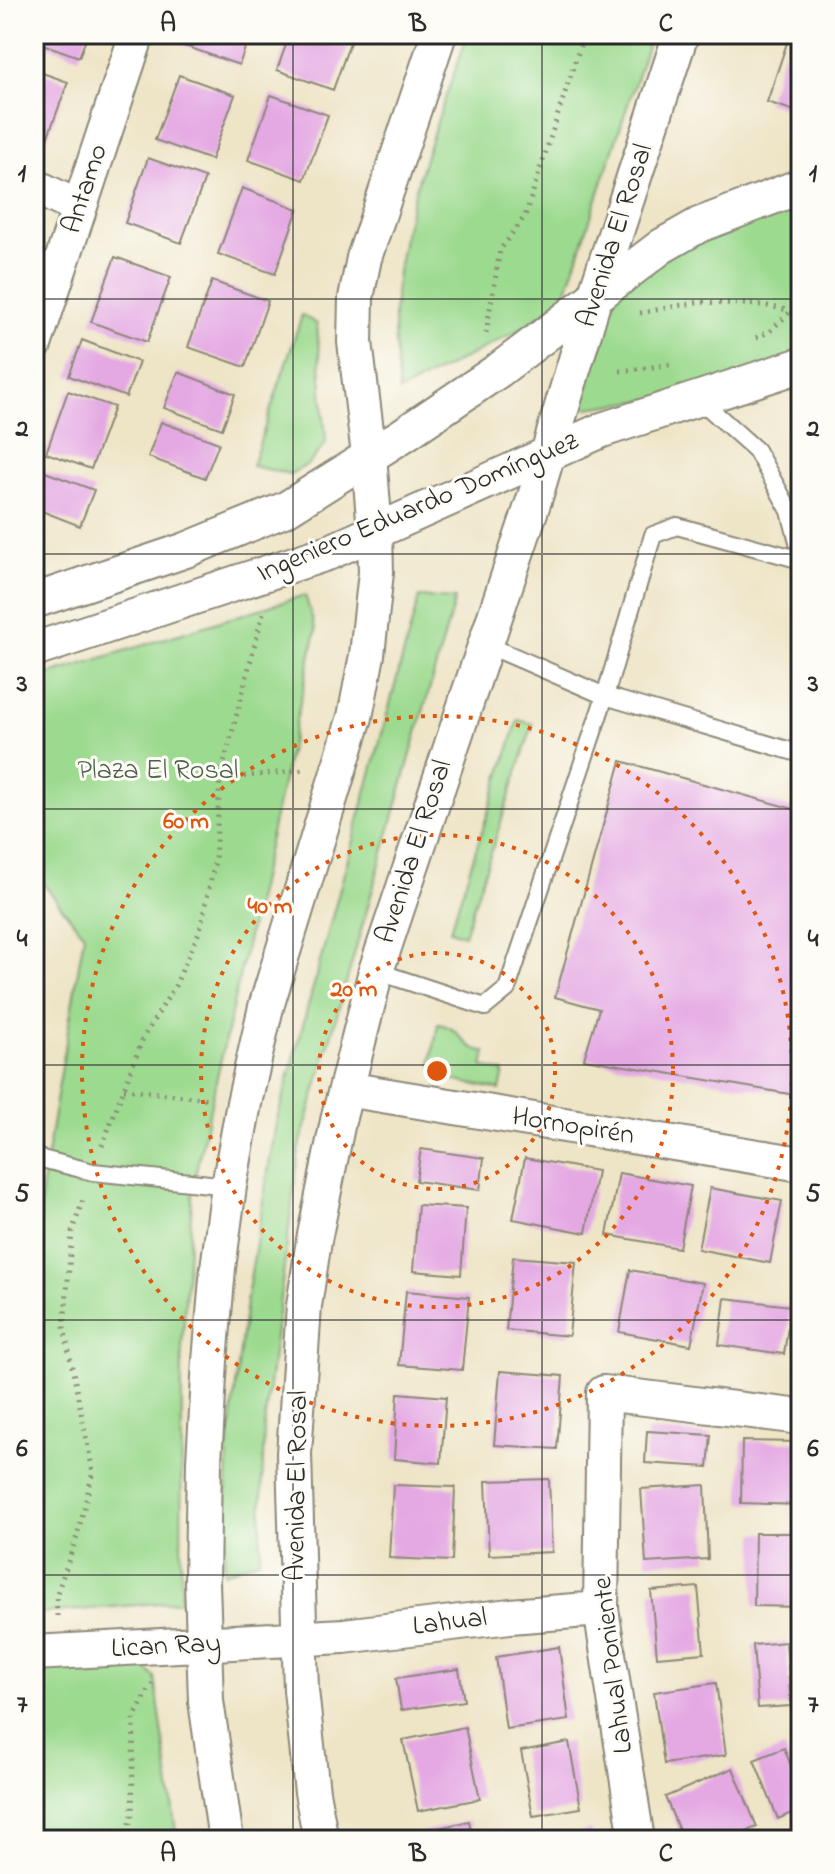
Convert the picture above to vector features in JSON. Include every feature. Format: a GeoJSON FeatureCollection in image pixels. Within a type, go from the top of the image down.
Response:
{"type":"FeatureCollection","features":[{"type":"Feature","properties":{"kind":"street","name":"Antamo"},"geometry":{"type":"LineString","coordinates":[[34,345],[137,34]]}},
{"type":"Feature","properties":{"kind":"street"},"geometry":{"type":"LineString","coordinates":[[226,1840],[206,1701],[202,1582],[206,1432],[214,1314],[229,1186],[266,1007],[355,717],[367,655],[376,572],[375,532],[355,342],[356,298],[364,258],[439,34]]}},
{"type":"Feature","properties":{"kind":"street","name":"Avenida El Rosal"},"geometry":{"type":"LineString","coordinates":[[321,1840],[312,1792],[301,1690],[294,1454],[304,1306],[314,1240],[346,1089],[376,971],[549,453],[595,296],[681,34]]}},
{"type":"Feature","properties":{"kind":"street"},"geometry":{"type":"LineString","coordinates":[[34,186],[79,208]]}},
{"type":"Feature","properties":{"kind":"street","name":"Ingeniero Eduardo Domínguez"},"geometry":{"type":"LineString","coordinates":[[34,601],[186,550],[286,509],[499,370],[662,246],[699,225],[801,186]]}},
{"type":"Feature","properties":{"kind":"street","name":"Ingeniero Eduardo Domínguez"},"geometry":{"type":"LineString","coordinates":[[34,650],[273,572],[375,532],[602,430],[801,365]]}},
{"type":"Feature","properties":{"kind":"street","name":"Hornopirén"},"geometry":{"type":"LineString","coordinates":[[346,1089],[801,1164]]}},
{"type":"Feature","properties":{"kind":"street","name":"Lahual Poniente"},"geometry":{"type":"LineString","coordinates":[[637,1840],[601,1609],[604,1393],[801,1417]]}},
{"type":"Feature","properties":{"kind":"street","name":"Lahual"},"geometry":{"type":"LineString","coordinates":[[299,1638],[601,1609]]}},
{"type":"Feature","properties":{"kind":"street","name":"Lican Ray"},"geometry":{"type":"LineString","coordinates":[[46,1653],[206,1646],[299,1638]]}},
{"type":"Feature","properties":{"kind":"lane"},"geometry":{"type":"LineString","coordinates":[[376,971],[485,1007],[507,989],[605,696],[653,535],[677,526],[801,557],[790,511],[756,450],[700,400]]}},
{"type":"Feature","properties":{"kind":"lane"},"geometry":{"type":"LineString","coordinates":[[485,644],[605,696],[801,754]]}},
{"type":"Feature","properties":{"kind":"lane"},"geometry":{"type":"LineString","coordinates":[[34,1157],[93,1172],[229,1186]]}},
{"type":"Feature","properties":{"kind":"path"},"geometry":{"type":"LineString","coordinates":[[499,370],[484,341],[500,250],[525,216],[584,34]]}},
{"type":"Feature","properties":{"kind":"path"},"geometry":{"type":"LineString","coordinates":[[640,313],[699,302],[763,305],[801,313]]}},
{"type":"Feature","properties":{"kind":"path"},"geometry":{"type":"LineString","coordinates":[[742,345],[770,331],[801,302]]}},
{"type":"Feature","properties":{"kind":"path"},"geometry":{"type":"LineString","coordinates":[[620,371],[680,364]]}},
{"type":"Feature","properties":{"kind":"path"},"geometry":{"type":"LineString","coordinates":[[46,1653],[56,1596],[77,1536],[93,1472],[64,1327],[72,1232],[143,1038],[175,986],[200,930],[215,861],[220,779],[273,572]]}},
{"type":"Feature","properties":{"kind":"path"},"geometry":{"type":"LineString","coordinates":[[220,779],[339,766]]}},
{"type":"Feature","properties":{"kind":"path"},"geometry":{"type":"LineString","coordinates":[[124,1089],[244,1103]]}},
{"type":"Feature","properties":{"kind":"path"},"geometry":{"type":"LineString","coordinates":[[126,1840],[132,1815],[134,1718],[159,1671]]}},
{"type":"Feature","properties":{"kind":"green space"},"geometry":{"type":"Polygon","coordinates":[[[468,34],[651,34],[561,308],[399,392],[394,311],[405,232],[423,165],[468,34]]]}},
{"type":"Feature","properties":{"kind":"green space"},"geometry":{"type":"Polygon","coordinates":[[[801,198],[801,353],[684,395],[580,409],[620,280],[762,206],[801,198]]]}},
{"type":"Feature","properties":{"kind":"green space"},"geometry":{"type":"Polygon","coordinates":[[[302,315],[317,324],[326,443],[309,464],[290,474],[252,466],[302,315]]]}},
{"type":"Feature","properties":{"kind":"green space","name":"Plaza El Rosal"},"geometry":{"type":"Polygon","coordinates":[[[305,595],[316,631],[193,1185],[182,1348],[181,1601],[34,1614],[34,1320],[42,1185],[84,935],[34,872],[34,679],[305,595]]]}},
{"type":"Feature","properties":{"kind":"green space"},"geometry":{"type":"Polygon","coordinates":[[[419,597],[455,599],[299,1149],[264,1425],[260,1559],[224,1573],[228,1450],[245,1309],[276,1124],[419,597]]]}},
{"type":"Feature","properties":{"kind":"green space"},"geometry":{"type":"Polygon","coordinates":[[[518,720],[533,724],[464,935],[450,930],[518,720]]]}},
{"type":"Feature","properties":{"kind":"green space"},"geometry":{"type":"Polygon","coordinates":[[[438,1024],[452,1029],[470,1046],[486,1052],[483,1067],[504,1072],[500,1090],[437,1077],[431,1063],[438,1024]]]}},
{"type":"Feature","properties":{"kind":"green space"},"geometry":{"type":"Polygon","coordinates":[[[142,1665],[155,1677],[177,1840],[34,1840],[34,1667],[142,1665]]]}},
{"type":"Feature","properties":{"kind":"building"},"geometry":{"type":"Polygon","coordinates":[[[34,34],[88,34],[79,57],[34,41],[34,34]]]}},
{"type":"Feature","properties":{"kind":"building"},"geometry":{"type":"Polygon","coordinates":[[[186,34],[250,34],[239,65],[182,45],[186,34]]]}},
{"type":"Feature","properties":{"kind":"building"},"geometry":{"type":"Polygon","coordinates":[[[290,34],[353,34],[333,90],[277,70],[290,34]]]}},
{"type":"Feature","properties":{"kind":"building"},"geometry":{"type":"Polygon","coordinates":[[[790,34],[801,36],[801,113],[767,102],[790,34]]]}},
{"type":"Feature","properties":{"kind":"building"},"geometry":{"type":"Polygon","coordinates":[[[34,70],[68,82],[44,147],[34,143],[34,70]]]}},
{"type":"Feature","properties":{"kind":"building"},"geometry":{"type":"Polygon","coordinates":[[[179,75],[235,95],[211,160],[155,140],[179,75]]]}},
{"type":"Feature","properties":{"kind":"building"},"geometry":{"type":"Polygon","coordinates":[[[271,95],[328,115],[304,180],[248,160],[271,95]]]}},
{"type":"Feature","properties":{"kind":"building"},"geometry":{"type":"Polygon","coordinates":[[[148,158],[205,178],[181,243],[125,223],[148,158]]]}},
{"type":"Feature","properties":{"kind":"building"},"geometry":{"type":"Polygon","coordinates":[[[242,188],[298,209],[275,274],[218,254],[242,188]]]}},
{"type":"Feature","properties":{"kind":"building"},"geometry":{"type":"Polygon","coordinates":[[[115,257],[171,277],[147,342],[91,322],[115,257]]]}},
{"type":"Feature","properties":{"kind":"building"},"geometry":{"type":"Polygon","coordinates":[[[212,281],[268,301],[245,367],[188,347],[212,281]]]}},
{"type":"Feature","properties":{"kind":"building"},"geometry":{"type":"Polygon","coordinates":[[[82,340],[139,362],[126,397],[69,376],[82,340]]]}},
{"type":"Feature","properties":{"kind":"building"},"geometry":{"type":"Polygon","coordinates":[[[178,372],[235,394],[222,429],[164,408],[178,372]]]}},
{"type":"Feature","properties":{"kind":"building"},"geometry":{"type":"Polygon","coordinates":[[[68,391],[114,407],[91,469],[46,453],[68,391]]]}},
{"type":"Feature","properties":{"kind":"building"},"geometry":{"type":"Polygon","coordinates":[[[161,422],[219,443],[205,478],[148,457],[161,422]]]}},
{"type":"Feature","properties":{"kind":"building"},"geometry":{"type":"Polygon","coordinates":[[[37,469],[94,490],[80,526],[34,508],[34,476],[37,469]]]}},
{"type":"Feature","properties":{"kind":"building"},"geometry":{"type":"Polygon","coordinates":[[[621,761],[801,811],[801,1096],[584,1059],[599,1009],[555,997],[621,761]]]}},
{"type":"Feature","properties":{"kind":"building"},"geometry":{"type":"Polygon","coordinates":[[[421,1149],[484,1158],[480,1190],[416,1181],[421,1149]]]}},
{"type":"Feature","properties":{"kind":"building"},"geometry":{"type":"Polygon","coordinates":[[[525,1158],[597,1171],[586,1233],[513,1219],[525,1158]]]}},
{"type":"Feature","properties":{"kind":"building"},"geometry":{"type":"Polygon","coordinates":[[[619,1173],[691,1186],[679,1248],[607,1235],[619,1173]]]}},
{"type":"Feature","properties":{"kind":"building"},"geometry":{"type":"Polygon","coordinates":[[[710,1188],[782,1201],[770,1263],[698,1249],[710,1188]]]}},
{"type":"Feature","properties":{"kind":"building"},"geometry":{"type":"Polygon","coordinates":[[[418,1205],[466,1208],[461,1275],[413,1271],[418,1205]]]}},
{"type":"Feature","properties":{"kind":"building"},"geometry":{"type":"Polygon","coordinates":[[[513,1257],[576,1262],[569,1336],[506,1330],[513,1257]]]}},
{"type":"Feature","properties":{"kind":"building"},"geometry":{"type":"Polygon","coordinates":[[[630,1270],[703,1283],[691,1345],[619,1332],[630,1270]]]}},
{"type":"Feature","properties":{"kind":"building"},"geometry":{"type":"Polygon","coordinates":[[[406,1291],[469,1297],[462,1370],[399,1365],[406,1291]]]}},
{"type":"Feature","properties":{"kind":"building"},"geometry":{"type":"Polygon","coordinates":[[[725,1298],[791,1306],[784,1354],[719,1345],[725,1298]]]}},
{"type":"Feature","properties":{"kind":"building"},"geometry":{"type":"Polygon","coordinates":[[[500,1371],[563,1376],[557,1449],[494,1445],[500,1371]]]}},
{"type":"Feature","properties":{"kind":"building"},"geometry":{"type":"Polygon","coordinates":[[[398,1393],[446,1397],[441,1463],[394,1459],[398,1393]]]}},
{"type":"Feature","properties":{"kind":"building"},"geometry":{"type":"Polygon","coordinates":[[[647,1431],[711,1435],[708,1467],[645,1463],[647,1431]]]}},
{"type":"Feature","properties":{"kind":"building"},"geometry":{"type":"Polygon","coordinates":[[[742,1441],[801,1442],[801,1505],[741,1503],[742,1441]]]}},
{"type":"Feature","properties":{"kind":"building"},"geometry":{"type":"Polygon","coordinates":[[[549,1479],[552,1552],[489,1555],[486,1481],[549,1479]]]}},
{"type":"Feature","properties":{"kind":"building"},"geometry":{"type":"Polygon","coordinates":[[[393,1485],[455,1487],[452,1561],[389,1558],[393,1485]]]}},
{"type":"Feature","properties":{"kind":"building"},"geometry":{"type":"Polygon","coordinates":[[[705,1485],[708,1559],[646,1563],[641,1489],[705,1485]]]}},
{"type":"Feature","properties":{"kind":"building"},"geometry":{"type":"Polygon","coordinates":[[[755,1533],[801,1533],[801,1607],[754,1606],[755,1533]]]}},
{"type":"Feature","properties":{"kind":"building"},"geometry":{"type":"Polygon","coordinates":[[[698,1587],[704,1653],[657,1657],[651,1591],[698,1587]]]}},
{"type":"Feature","properties":{"kind":"building"},"geometry":{"type":"Polygon","coordinates":[[[786,1642],[791,1706],[758,1708],[753,1645],[786,1642]]]}},
{"type":"Feature","properties":{"kind":"building"},"geometry":{"type":"Polygon","coordinates":[[[559,1647],[569,1720],[506,1729],[496,1657],[559,1647]]]}},
{"type":"Feature","properties":{"kind":"building"},"geometry":{"type":"Polygon","coordinates":[[[459,1669],[464,1701],[401,1710],[396,1678],[459,1669]]]}},
{"type":"Feature","properties":{"kind":"building"},"geometry":{"type":"Polygon","coordinates":[[[716,1683],[726,1755],[664,1764],[654,1692],[716,1683]]]}},
{"type":"Feature","properties":{"kind":"building"},"geometry":{"type":"Polygon","coordinates":[[[465,1727],[480,1799],[418,1811],[403,1740],[465,1727]]]}},
{"type":"Feature","properties":{"kind":"building"},"geometry":{"type":"Polygon","coordinates":[[[569,1742],[581,1808],[533,1816],[521,1751],[569,1742]]]}},
{"type":"Feature","properties":{"kind":"building"},"geometry":{"type":"Polygon","coordinates":[[[784,1748],[801,1790],[801,1809],[778,1819],[754,1760],[784,1748]]]}},
{"type":"Feature","properties":{"kind":"building"},"geometry":{"type":"Polygon","coordinates":[[[733,1768],[757,1827],[724,1840],[683,1840],[665,1797],[733,1768]]]}},
{"type":"Feature","properties":{"kind":"building"},"geometry":{"type":"Polygon","coordinates":[[[469,1821],[473,1840],[424,1840],[422,1832],[469,1821]]]}},
{"type":"Feature","properties":{"kind":"building"},"geometry":{"type":"Polygon","coordinates":[[[590,1830],[593,1840],[557,1840],[557,1839],[590,1830]]]}}]}
